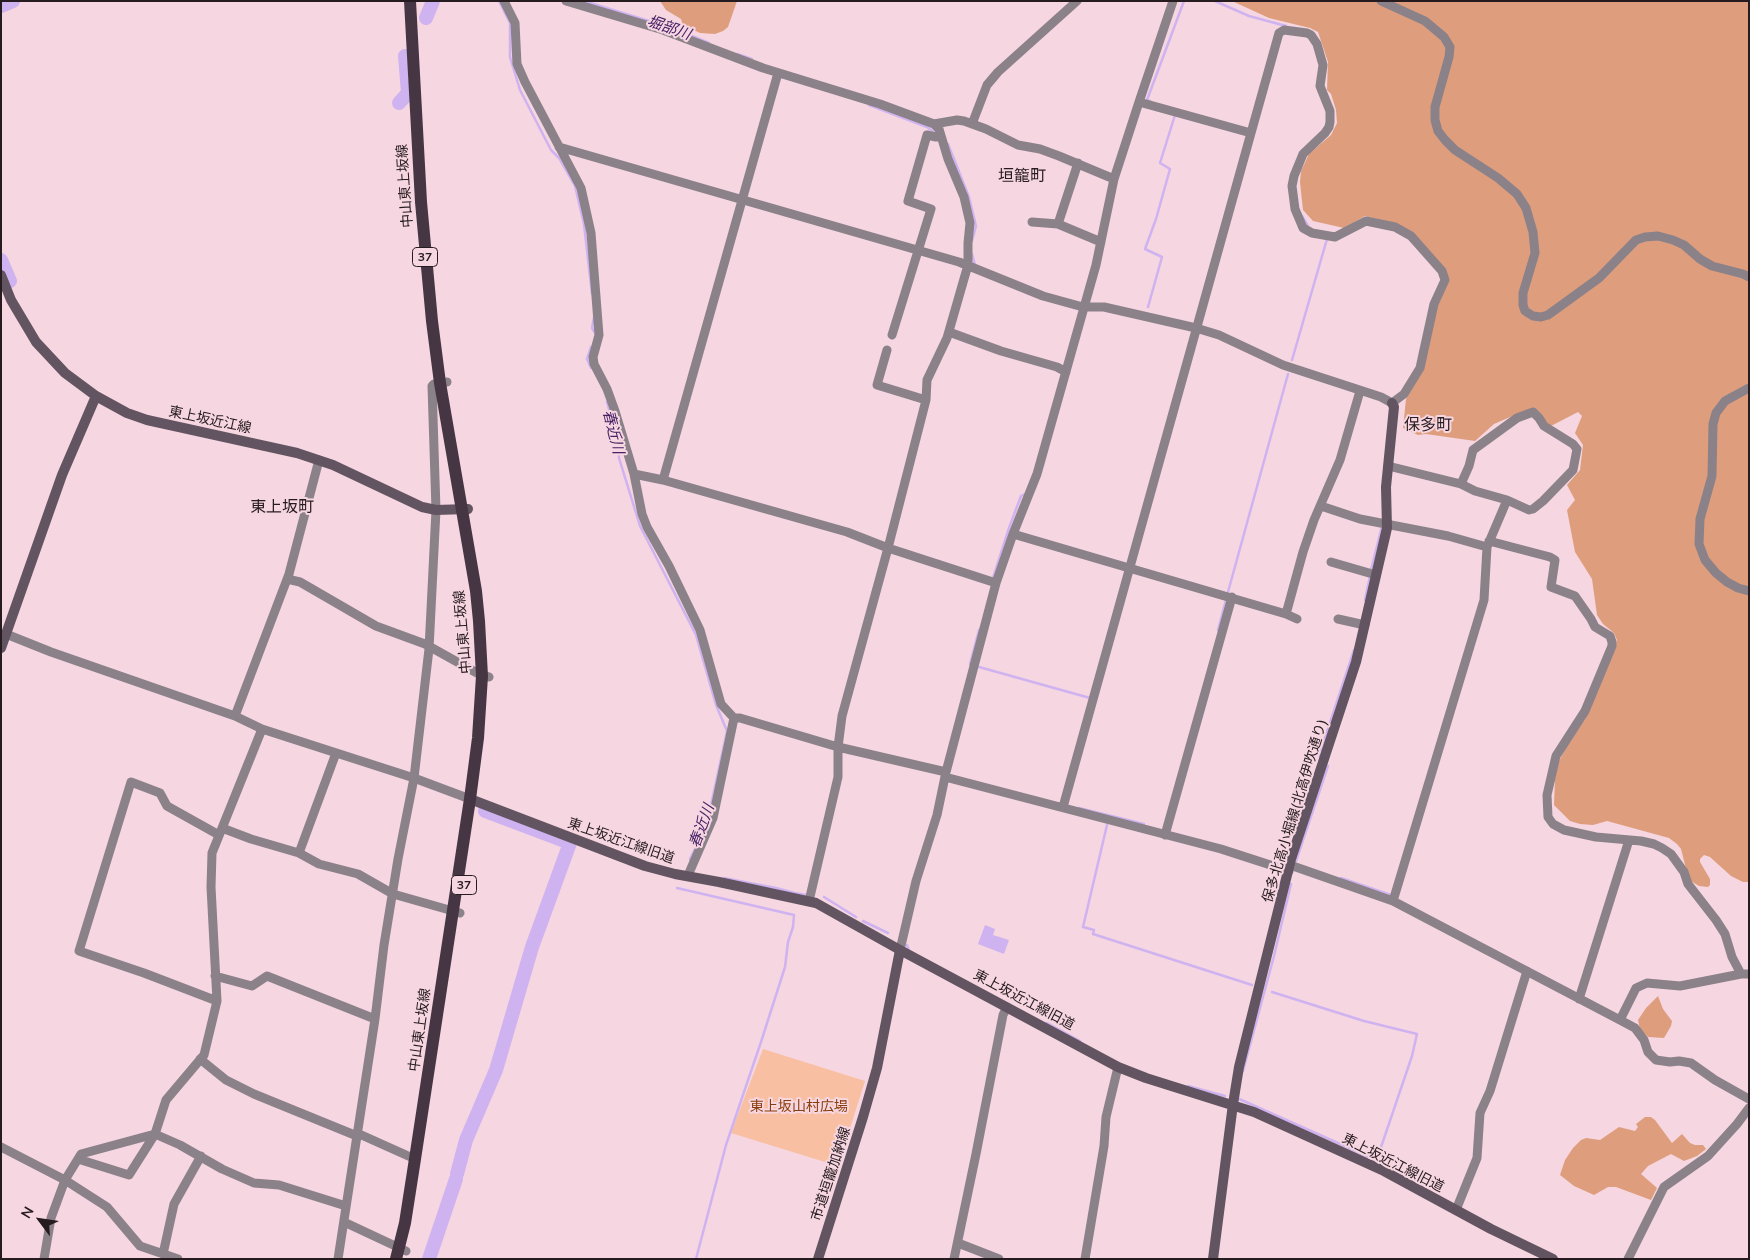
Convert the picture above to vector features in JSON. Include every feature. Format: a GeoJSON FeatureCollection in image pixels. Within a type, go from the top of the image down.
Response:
{"type":"FeatureCollection","features":[{"type":"Feature","properties":{"kind":"main road","name":"中山東上坂線"},"geometry":{"type":"LineString","coordinates":[[401,1254],[474,801],[478,738],[486,677],[476,591],[443,383],[425,251],[410,1]]}},
{"type":"Feature","properties":{"kind":"main road","name":"中山東上坂線"},"geometry":{"type":"LineString","coordinates":[[417,1],[428,202],[443,383]]}},
{"type":"Feature","properties":{"kind":"main road","name":"中山東上坂線"},"geometry":{"type":"LineString","coordinates":[[401,1254],[422,1162],[456,912]]}},
{"type":"Feature","properties":{"kind":"street"},"geometry":{"type":"LineString","coordinates":[[504,1],[515,23],[517,64],[581,188],[591,233],[599,335],[594,364],[610,396],[634,474],[642,514],[700,630],[721,704],[734,718],[740,718],[838,747],[946,774],[1289,868],[1393,900],[1635,1028],[1644,1040],[1648,1052],[1656,1060],[1686,1061],[1749,1099]]}},
{"type":"Feature","properties":{"kind":"street"},"geometry":{"type":"LineString","coordinates":[[566,1],[663,30],[778,72],[880,104],[934,124],[939,129],[940,137],[964,197],[970,223],[968,266],[949,332],[927,380],[926,400],[842,716],[838,747],[838,777],[809,901]]}},
{"type":"Feature","properties":{"kind":"street"},"geometry":{"type":"LineString","coordinates":[[972,124],[987,86],[998,72],[1076,1]]}},
{"type":"Feature","properties":{"kind":"street"},"geometry":{"type":"LineString","coordinates":[[900,950],[916,881],[937,815],[996,583],[1037,474],[1102,242],[1114,179],[1173,1]]}},
{"type":"Feature","properties":{"kind":"street"},"geometry":{"type":"LineString","coordinates":[[1381,1],[1425,21],[1444,37],[1450,47],[1436,107],[1435,120],[1438,132],[1455,150],[1498,178],[1517,194],[1526,208],[1533,232],[1534,253],[1523,293],[1523,305],[1526,311],[1533,316],[1541,317],[1548,315],[1598,278],[1636,240],[1644,237],[1658,236],[1673,240],[1684,245],[1700,259],[1712,266],[1749,277]]}},
{"type":"Feature","properties":{"kind":"street"},"geometry":{"type":"LineString","coordinates":[[559,147],[968,266],[1043,296],[1083,307],[1104,307],[1197,325],[1283,365],[1394,402],[1404,394],[1420,368],[1434,304],[1445,280],[1442,271],[1417,242],[1411,236],[1395,227],[1366,221],[1334,237],[1312,233],[1303,228],[1295,209],[1292,186],[1294,176],[1303,154],[1325,133],[1330,122],[1330,112],[1320,86],[1323,66],[1311,35],[1284,30],[1279,33],[1197,325],[1063,807]]}},
{"type":"Feature","properties":{"kind":"street"},"geometry":{"type":"LineString","coordinates":[[663,480],[778,72]]}},
{"type":"Feature","properties":{"kind":"street"},"geometry":{"type":"LineString","coordinates":[[1139,102],[1251,132]]}},
{"type":"Feature","properties":{"kind":"street"},"geometry":{"type":"LineString","coordinates":[[934,124],[956,120],[972,124],[1018,145],[1040,149],[1114,179]]}},
{"type":"Feature","properties":{"kind":"street"},"geometry":{"type":"LineString","coordinates":[[892,335],[931,209],[908,200],[926,135],[940,137]]}},
{"type":"Feature","properties":{"kind":"street"},"geometry":{"type":"LineString","coordinates":[[1058,224],[1078,163]]}},
{"type":"Feature","properties":{"kind":"street"},"geometry":{"type":"LineString","coordinates":[[1032,222],[1058,224],[1102,242]]}},
{"type":"Feature","properties":{"kind":"street","name":"東上坂近江線"},"geometry":{"type":"LineString","coordinates":[[2,279],[11,300],[36,342],[65,373],[96,396],[127,414],[297,453],[333,465],[422,507],[436,510],[464,510]]}},
{"type":"Feature","properties":{"kind":"street"},"geometry":{"type":"LineString","coordinates":[[949,332],[1065,371]]}},
{"type":"Feature","properties":{"kind":"street"},"geometry":{"type":"LineString","coordinates":[[887,350],[877,385],[926,400]]}},
{"type":"Feature","properties":{"kind":"street"},"geometry":{"type":"LineString","coordinates":[[338,1259],[375,1019],[384,945],[414,778],[429,647],[436,510],[432,386],[443,383]]}},
{"type":"Feature","properties":{"kind":"street"},"geometry":{"type":"LineString","coordinates":[[1749,388],[1726,402],[1716,413],[1713,424],[1712,476],[1700,520],[1699,544],[1705,560],[1716,574],[1738,588],[1749,591]]}},
{"type":"Feature","properties":{"kind":"street"},"geometry":{"type":"LineString","coordinates":[[1286,614],[1303,552],[1340,460],[1360,391]]}},
{"type":"Feature","properties":{"kind":"street"},"geometry":{"type":"LineString","coordinates":[[1,648],[62,475],[96,396]]}},
{"type":"Feature","properties":{"kind":"street","name":"保多北高小堀線(北高伊吹通り)"},"geometry":{"type":"LineString","coordinates":[[1213,1259],[1232,1104],[1239,1067],[1289,868],[1356,662],[1365,625],[1372,574],[1387,525],[1386,488],[1391,467],[1394,402]]}},
{"type":"Feature","properties":{"kind":"street"},"geometry":{"type":"LineString","coordinates":[[1391,467],[1461,484],[1475,491],[1507,500],[1529,510],[1543,501],[1573,470],[1577,449],[1573,444],[1544,426],[1534,412],[1517,418],[1473,450],[1469,466],[1461,484]]}},
{"type":"Feature","properties":{"kind":"street"},"geometry":{"type":"LineString","coordinates":[[235,716],[287,579],[319,460]]}},
{"type":"Feature","properties":{"kind":"street"},"geometry":{"type":"LineString","coordinates":[[634,474],[663,480],[847,532],[888,548],[996,583]]}},
{"type":"Feature","properties":{"kind":"street"},"geometry":{"type":"LineString","coordinates":[[1393,900],[1484,600],[1488,544],[1507,500]]}},
{"type":"Feature","properties":{"kind":"street"},"geometry":{"type":"LineString","coordinates":[[1321,506],[1387,525],[1550,557],[1555,560],[1551,588],[1575,596],[1591,619],[1594,627],[1610,636],[1612,646],[1585,710],[1556,756],[1547,795],[1548,817],[1558,828],[1596,837],[1654,844],[1670,854],[1684,872],[1688,884],[1726,934],[1732,958],[1745,974],[1680,986],[1647,983],[1636,988],[1620,1020]]}},
{"type":"Feature","properties":{"kind":"street"},"geometry":{"type":"LineString","coordinates":[[1013,534],[1232,597],[1297,619]]}},
{"type":"Feature","properties":{"kind":"street"},"geometry":{"type":"LineString","coordinates":[[1331,562],[1372,574]]}},
{"type":"Feature","properties":{"kind":"street"},"geometry":{"type":"LineString","coordinates":[[287,579],[300,582],[376,626],[429,647],[486,677]]}},
{"type":"Feature","properties":{"kind":"street"},"geometry":{"type":"LineString","coordinates":[[1165,835],[1232,597]]}},
{"type":"Feature","properties":{"kind":"street"},"geometry":{"type":"LineString","coordinates":[[1338,618],[1365,625]]}},
{"type":"Feature","properties":{"kind":"street"},"geometry":{"type":"LineString","coordinates":[[6,634],[51,652],[235,716],[262,729],[414,778],[474,801]]}},
{"type":"Feature","properties":{"kind":"street"},"geometry":{"type":"LineString","coordinates":[[689,876],[713,818],[734,718]]}},
{"type":"Feature","properties":{"kind":"street"},"geometry":{"type":"LineString","coordinates":[[78,1159],[129,1175],[155,1134],[166,1100],[204,1055],[217,1001],[211,887],[212,854],[262,729]]}},
{"type":"Feature","properties":{"kind":"street"},"geometry":{"type":"LineString","coordinates":[[299,853],[336,753]]}},
{"type":"Feature","properties":{"kind":"street"},"geometry":{"type":"LineString","coordinates":[[217,1001],[144,973],[78,951],[130,782],[160,793],[167,806],[221,831],[299,853],[319,864],[358,874],[393,894],[456,912]]}},
{"type":"Feature","properties":{"kind":"street","name":"東上坂近江線旧道"},"geometry":{"type":"LineString","coordinates":[[474,801],[645,866],[816,903],[1118,1067],[1146,1078],[1254,1112],[1384,1170],[1456,1210],[1553,1259]]}},
{"type":"Feature","properties":{"kind":"street"},"geometry":{"type":"LineString","coordinates":[[1579,999],[1629,840]]}},
{"type":"Feature","properties":{"kind":"street","name":"市道垣籠加納線"},"geometry":{"type":"LineString","coordinates":[[818,1259],[864,1117],[877,1068],[900,950]]}},
{"type":"Feature","properties":{"kind":"street"},"geometry":{"type":"LineString","coordinates":[[1456,1210],[1476,1158],[1480,1113],[1490,1091],[1527,971]]}},
{"type":"Feature","properties":{"kind":"street"},"geometry":{"type":"LineString","coordinates":[[215,976],[252,986],[267,976],[375,1019]]}},
{"type":"Feature","properties":{"kind":"street"},"geometry":{"type":"LineString","coordinates":[[954,1259],[1003,1015],[1007,1007]]}},
{"type":"Feature","properties":{"kind":"street"},"geometry":{"type":"LineString","coordinates":[[200,1059],[226,1080],[254,1094],[415,1159]]}},
{"type":"Feature","properties":{"kind":"street"},"geometry":{"type":"LineString","coordinates":[[1085,1259],[1104,1146],[1106,1117],[1118,1067]]}},
{"type":"Feature","properties":{"kind":"street"},"geometry":{"type":"LineString","coordinates":[[1628,1259],[1664,1187],[1708,1156],[1749,1108]]}},
{"type":"Feature","properties":{"kind":"street"},"geometry":{"type":"LineString","coordinates":[[44,1259],[51,1218],[65,1180],[81,1154],[155,1134],[180,1145],[222,1169],[254,1183],[279,1185],[346,1206]]}},
{"type":"Feature","properties":{"kind":"street"},"geometry":{"type":"LineString","coordinates":[[1,1147],[65,1180],[107,1207],[140,1246],[178,1259]]}},
{"type":"Feature","properties":{"kind":"street"},"geometry":{"type":"LineString","coordinates":[[147,1259],[160,1253],[174,1204],[201,1156]]}},
{"type":"Feature","properties":{"kind":"street"},"geometry":{"type":"LineString","coordinates":[[344,1222],[401,1254]]}},
{"type":"Feature","properties":{"kind":"street"},"geometry":{"type":"LineString","coordinates":[[958,1243],[998,1259]]}},
{"type":"Feature","properties":{"kind":"green space","name":"東上坂山村広場"},"geometry":{"type":"Polygon","coordinates":[[[763,1049],[865,1081],[838,1166],[731,1133],[763,1049]]]}},
{"type":"Feature","properties":{"kind":"shaded area"},"geometry":{"type":"Polygon","coordinates":[[[660,1],[737,1],[728,27],[715,34],[700,33],[683,25],[681,19],[666,10],[660,1]]]}},
{"type":"Feature","properties":{"kind":"shaded area"},"geometry":{"type":"Polygon","coordinates":[[[1232,1],[1749,1],[1749,882],[1743,882],[1731,876],[1710,857],[1704,855],[1700,862],[1710,879],[1710,885],[1708,887],[1699,886],[1689,880],[1681,849],[1669,838],[1607,821],[1593,825],[1580,824],[1570,821],[1554,805],[1555,778],[1559,761],[1585,719],[1617,640],[1614,633],[1603,624],[1597,615],[1592,579],[1575,552],[1567,510],[1575,500],[1567,485],[1580,470],[1583,445],[1575,433],[1582,416],[1578,412],[1549,427],[1524,411],[1494,424],[1475,441],[1426,434],[1418,435],[1403,428],[1406,399],[1423,369],[1437,305],[1448,281],[1393,223],[1365,216],[1344,228],[1313,221],[1303,210],[1300,182],[1301,171],[1309,154],[1331,135],[1337,123],[1336,110],[1331,94],[1327,90],[1328,62],[1318,32],[1310,28],[1269,18],[1232,1]]]}},
{"type":"Feature","properties":{"kind":"shaded area"},"geometry":{"type":"Polygon","coordinates":[[[985,925],[995,929],[993,935],[1009,940],[1004,954],[978,944],[985,925]]]}},
{"type":"Feature","properties":{"kind":"shaded area"},"geometry":{"type":"Polygon","coordinates":[[[1658,996],[1663,1009],[1672,1021],[1664,1038],[1648,1037],[1640,1029],[1638,1020],[1646,1008],[1658,996]]]}},
{"type":"Feature","properties":{"kind":"shaded area"},"geometry":{"type":"Polygon","coordinates":[[[1645,1117],[1651,1117],[1655,1120],[1672,1143],[1682,1134],[1690,1143],[1703,1145],[1706,1149],[1697,1156],[1684,1161],[1671,1154],[1648,1166],[1641,1174],[1657,1188],[1651,1200],[1616,1187],[1608,1187],[1594,1195],[1574,1186],[1560,1175],[1565,1160],[1581,1140],[1586,1138],[1600,1140],[1619,1127],[1635,1131],[1638,1127],[1636,1124],[1645,1117]]]}},
{"type":"Feature","properties":{"kind":"waterway"},"geometry":{"type":"LineString","coordinates":[[1,6],[13,1]]}},
{"type":"Feature","properties":{"kind":"waterway"},"geometry":{"type":"LineString","coordinates":[[426,18],[433,1]]}},
{"type":"Feature","properties":{"kind":"waterway","name":"春近川"},"geometry":{"type":"LineString","coordinates":[[499,1],[510,23],[510,57],[520,90],[551,150],[559,158],[575,186],[584,224],[592,294]]}},
{"type":"Feature","properties":{"kind":"waterway","name":"堀部川"},"geometry":{"type":"LineString","coordinates":[[584,1],[675,29],[709,43]]}},
{"type":"Feature","properties":{"kind":"waterway"},"geometry":{"type":"LineString","coordinates":[[1150,101],[1147,100],[1184,1]]}},
{"type":"Feature","properties":{"kind":"waterway"},"geometry":{"type":"LineString","coordinates":[[1215,1],[1249,16],[1286,26]]}},
{"type":"Feature","properties":{"kind":"waterway","name":"堀部川"},"geometry":{"type":"LineString","coordinates":[[737,54],[752,59]]}},
{"type":"Feature","properties":{"kind":"waterway"},"geometry":{"type":"LineString","coordinates":[[399,103],[408,93],[405,56]]}},
{"type":"Feature","properties":{"kind":"waterway"},"geometry":{"type":"LineString","coordinates":[[869,105],[927,127],[935,133]]}},
{"type":"Feature","properties":{"kind":"waterway"},"geometry":{"type":"LineString","coordinates":[[1148,307],[1162,257],[1145,249],[1156,219],[1170,169],[1160,163],[1175,115]]}},
{"type":"Feature","properties":{"kind":"waterway"},"geometry":{"type":"LineString","coordinates":[[948,144],[969,197],[976,226],[972,241]]}},
{"type":"Feature","properties":{"kind":"waterway"},"geometry":{"type":"LineString","coordinates":[[1302,216],[1308,226]]}},
{"type":"Feature","properties":{"kind":"waterway"},"geometry":{"type":"LineString","coordinates":[[1292,360],[1327,239]]}},
{"type":"Feature","properties":{"kind":"waterway"},"geometry":{"type":"LineString","coordinates":[[972,254],[975,265]]}},
{"type":"Feature","properties":{"kind":"waterway"},"geometry":{"type":"LineString","coordinates":[[1,260],[10,281]]}},
{"type":"Feature","properties":{"kind":"waterway","name":"春近川"},"geometry":{"type":"LineString","coordinates":[[594,317],[592,328],[595,333]]}},
{"type":"Feature","properties":{"kind":"waterway","name":"春近川"},"geometry":{"type":"LineString","coordinates":[[591,347],[587,359],[591,368]]}},
{"type":"Feature","properties":{"kind":"waterway"},"geometry":{"type":"LineString","coordinates":[[1228,592],[1288,374]]}},
{"type":"Feature","properties":{"kind":"waterway","name":"春近川"},"geometry":{"type":"LineString","coordinates":[[607,402],[619,446],[619,458],[640,526],[696,635],[716,705],[727,731],[708,819]]}},
{"type":"Feature","properties":{"kind":"waterway"},"geometry":{"type":"LineString","coordinates":[[993,578],[1021,496],[1025,494]]}},
{"type":"Feature","properties":{"kind":"waterway"},"geometry":{"type":"LineString","coordinates":[[1371,570],[1382,526]]}},
{"type":"Feature","properties":{"kind":"waterway"},"geometry":{"type":"LineString","coordinates":[[1365,600],[1370,576]]}},
{"type":"Feature","properties":{"kind":"waterway"},"geometry":{"type":"LineString","coordinates":[[1218,630],[1226,600]]}},
{"type":"Feature","properties":{"kind":"waterway"},"geometry":{"type":"LineString","coordinates":[[970,664],[979,630]]}},
{"type":"Feature","properties":{"kind":"waterway"},"geometry":{"type":"LineString","coordinates":[[1320,757],[1354,650]]}},
{"type":"Feature","properties":{"kind":"waterway"},"geometry":{"type":"LineString","coordinates":[[979,667],[1090,698]]}},
{"type":"Feature","properties":{"kind":"waterway"},"geometry":{"type":"LineString","coordinates":[[1296,861],[1328,766]]}},
{"type":"Feature","properties":{"kind":"waterway"},"geometry":{"type":"LineString","coordinates":[[1079,808],[1144,824]]}},
{"type":"Feature","properties":{"kind":"waterway"},"geometry":{"type":"LineString","coordinates":[[457,1174],[466,1140],[496,1070],[532,947],[570,843],[485,811]]}},
{"type":"Feature","properties":{"kind":"waterway"},"geometry":{"type":"LineString","coordinates":[[1107,825],[1083,927],[1094,930],[1093,934],[1252,985]]}},
{"type":"Feature","properties":{"kind":"waterway","name":"春近川"},"geometry":{"type":"LineString","coordinates":[[692,862],[690,859],[696,847]]}},
{"type":"Feature","properties":{"kind":"waterway","name":"春近川"},"geometry":{"type":"LineString","coordinates":[[724,878],[795,893],[809,894]]}},
{"type":"Feature","properties":{"kind":"waterway"},"geometry":{"type":"LineString","coordinates":[[1341,878],[1391,895]]}},
{"type":"Feature","properties":{"kind":"waterway"},"geometry":{"type":"LineString","coordinates":[[1243,1071],[1291,884]]}},
{"type":"Feature","properties":{"kind":"waterway"},"geometry":{"type":"LineString","coordinates":[[677,888],[794,915],[785,967],[726,1145],[696,1259]]}},
{"type":"Feature","properties":{"kind":"waterway","name":"春近川"},"geometry":{"type":"LineString","coordinates":[[824,897],[856,917]]}},
{"type":"Feature","properties":{"kind":"waterway","name":"春近川"},"geometry":{"type":"LineString","coordinates":[[863,921],[888,933]]}},
{"type":"Feature","properties":{"kind":"waterway","name":"春近川"},"geometry":{"type":"LineString","coordinates":[[907,945],[909,951]]}},
{"type":"Feature","properties":{"kind":"waterway"},"geometry":{"type":"LineString","coordinates":[[1272,992],[1364,1021],[1417,1034],[1412,1056],[1378,1156]]}},
{"type":"Feature","properties":{"kind":"waterway"},"geometry":{"type":"LineString","coordinates":[[1047,1023],[1080,1041]]}},
{"type":"Feature","properties":{"kind":"waterway"},"geometry":{"type":"LineString","coordinates":[[1188,1086],[1225,1096]]}},
{"type":"Feature","properties":{"kind":"waterway"},"geometry":{"type":"LineString","coordinates":[[1237,1098],[1394,1168]]}},
{"type":"Feature","properties":{"kind":"waterway"},"geometry":{"type":"LineString","coordinates":[[429,1259],[456,1179]]}},
{"type":"Feature","properties":{"kind":"district","name":"垣籠町"},"geometry":{"type":"Point","coordinates":[1022,176]}},
{"type":"Feature","properties":{"kind":"district","name":"保多町"},"geometry":{"type":"Point","coordinates":[1428,425]}},
{"type":"Feature","properties":{"kind":"district","name":"東上坂町"},"geometry":{"type":"Point","coordinates":[282,507]}}]}
